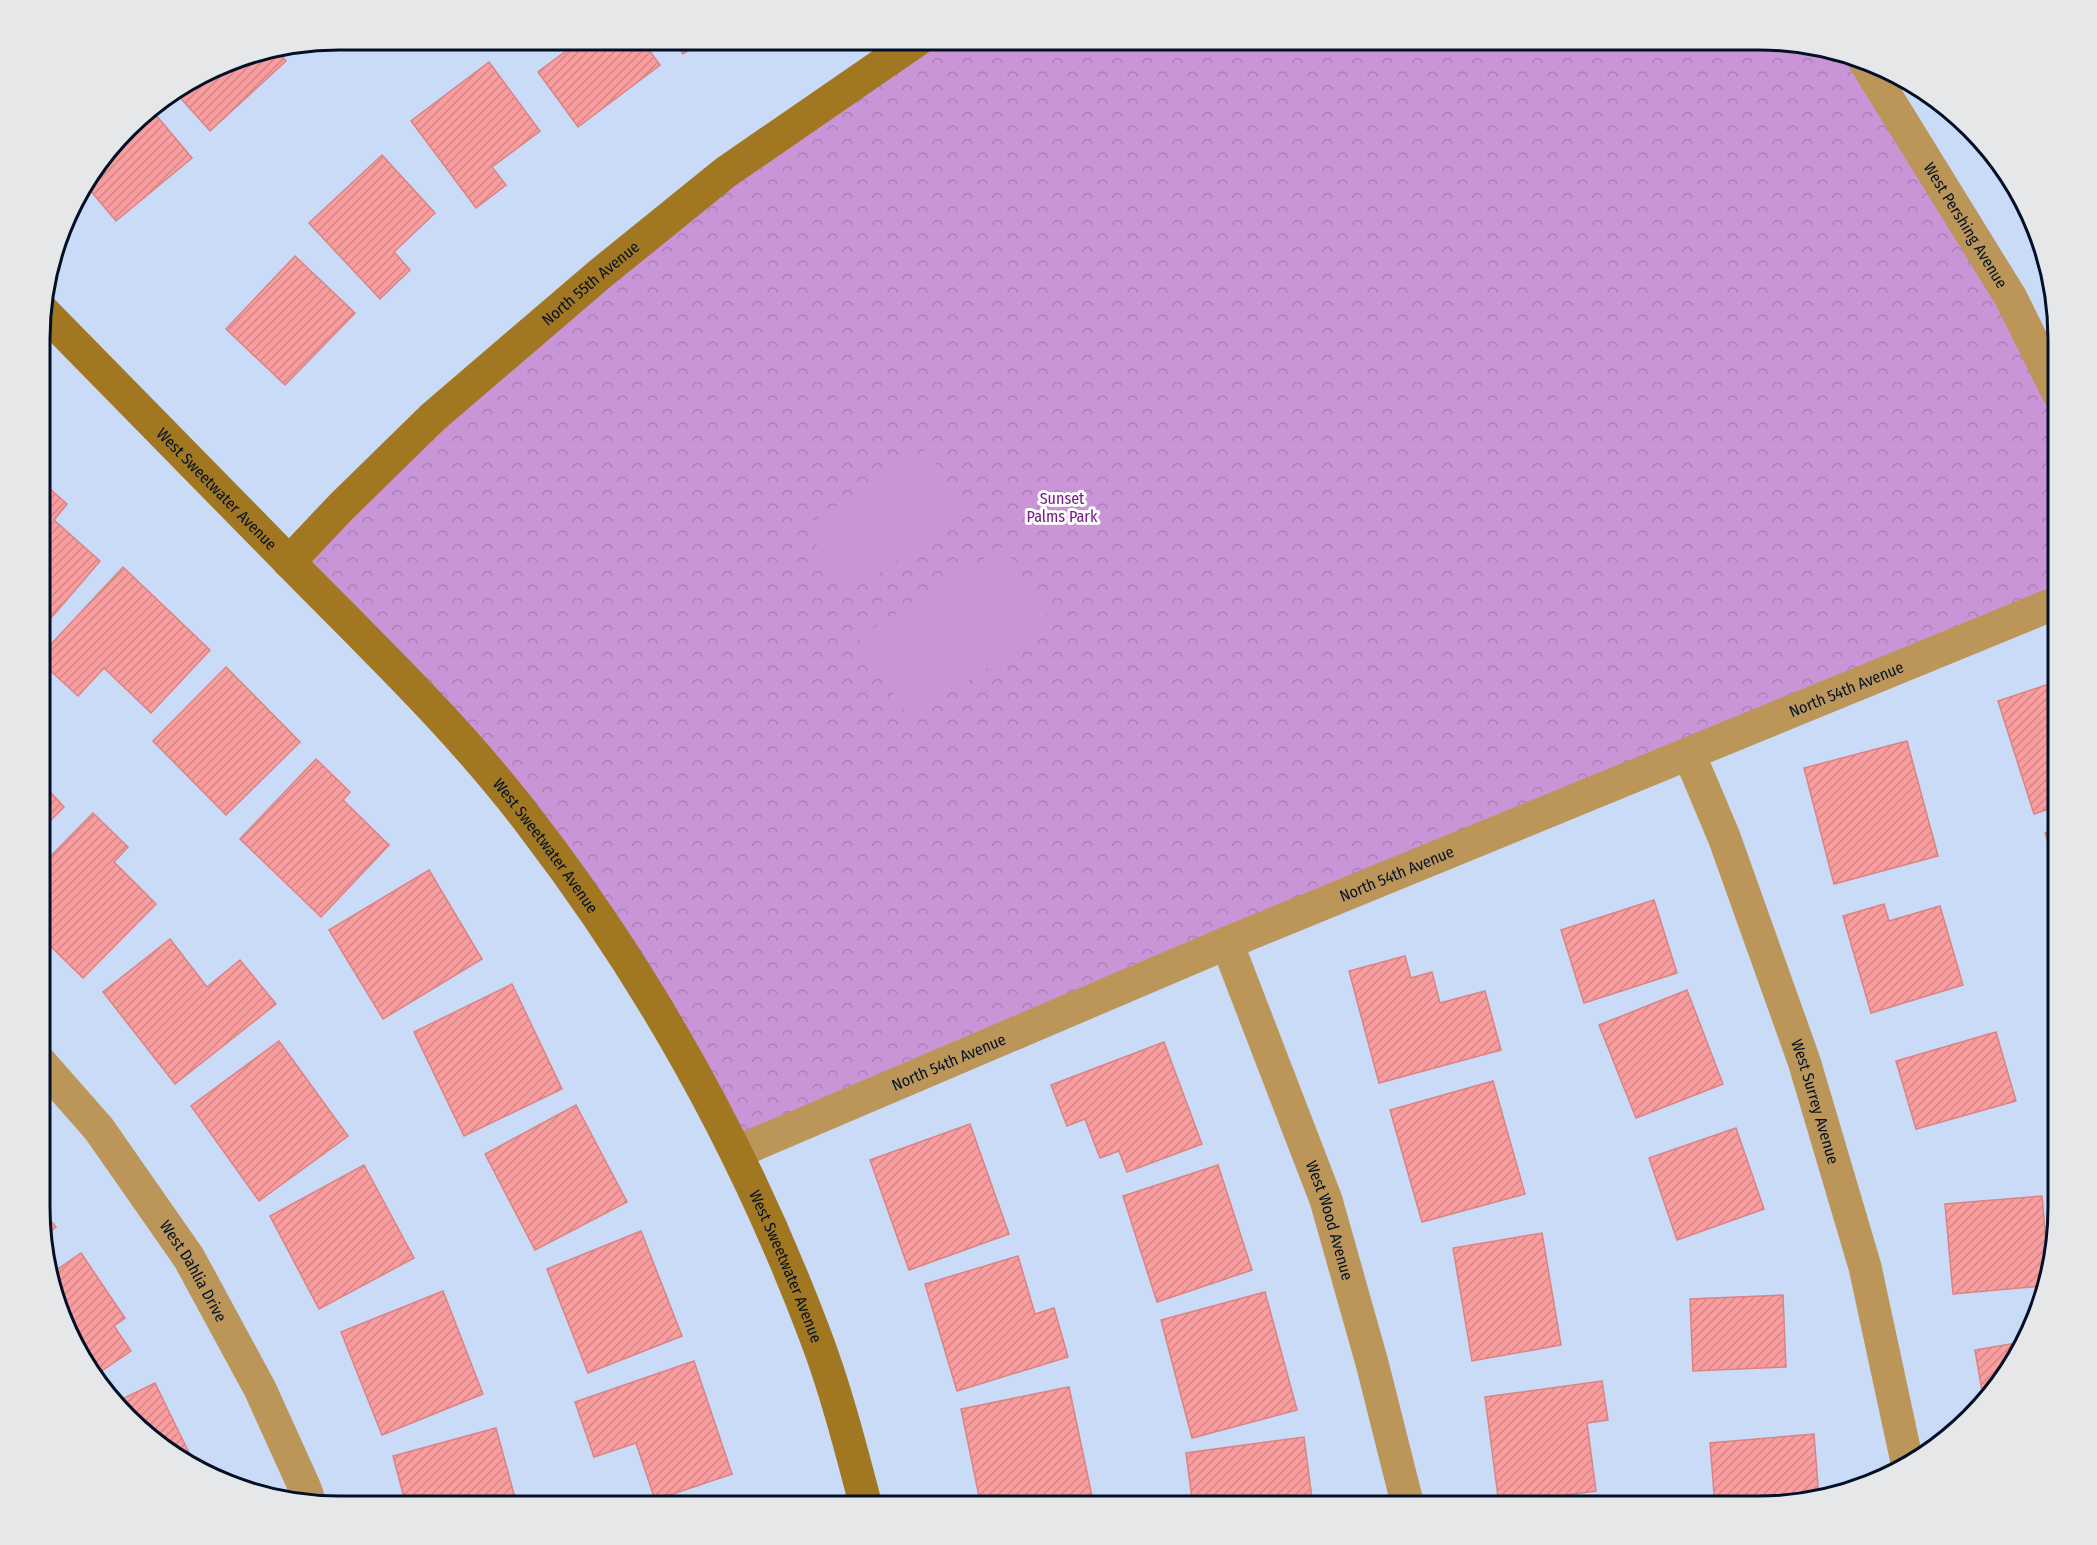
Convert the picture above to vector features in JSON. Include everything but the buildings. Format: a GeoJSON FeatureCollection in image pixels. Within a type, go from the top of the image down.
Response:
{"type":"FeatureCollection","features":[{"type":"Feature","properties":{"kind":"street","name":"North 55th Avenue"},"geometry":{"type":"LineString","coordinates":[[289,562],[342,506],[433,417],[600,274],[726,172],[904,49]]}},
{"type":"Feature","properties":{"kind":"street","name":"West Pershing Avenue"},"geometry":{"type":"LineString","coordinates":[[1872,73],[2011,298],[2048,373]]}},
{"type":"Feature","properties":{"kind":"street","name":"West Sweetwater Avenue"},"geometry":{"type":"LineString","coordinates":[[50,318],[464,743],[531,823],[598,916],[648,992],[710,1101],[782,1253],[816,1338],[853,1455],[860,1496]]}},
{"type":"Feature","properties":{"kind":"street","name":"North 54th Avenue"},"geometry":{"type":"LineString","coordinates":[[736,1152],[1227,943],[2048,606]]}},
{"type":"Feature","properties":{"kind":"street","name":"West Surrey Avenue"},"geometry":{"type":"LineString","coordinates":[[1689,754],[1724,837],[1804,1061],[1865,1267],[1906,1455]]}},
{"type":"Feature","properties":{"kind":"street","name":"West Wood Avenue"},"geometry":{"type":"LineString","coordinates":[[1227,943],[1326,1200],[1372,1363],[1405,1496]]}},
{"type":"Feature","properties":{"kind":"street","name":"West Dahlia Drive"},"geometry":{"type":"LineString","coordinates":[[50,1073],[99,1129],[189,1258],[260,1389],[307,1494]]}},
{"type":"Feature","properties":{"kind":"green space","name":"Sunset Palms Park"},"geometry":{"type":"Polygon","coordinates":[[[906,49],[1758,49],[1796,52],[1833,59],[1872,73],[2048,376],[2048,606],[737,1152],[598,916],[289,562],[433,417],[906,49]]]}},
{"type":"Feature","properties":{"kind":"green space"},"geometry":{"type":"Polygon","coordinates":[[[927,449],[968,516],[847,593],[805,526],[927,449]]]}},
{"type":"Feature","properties":{"kind":"green space"},"geometry":{"type":"Polygon","coordinates":[[[1004,546],[1054,626],[909,718],[858,638],[1004,546]]]}}]}
